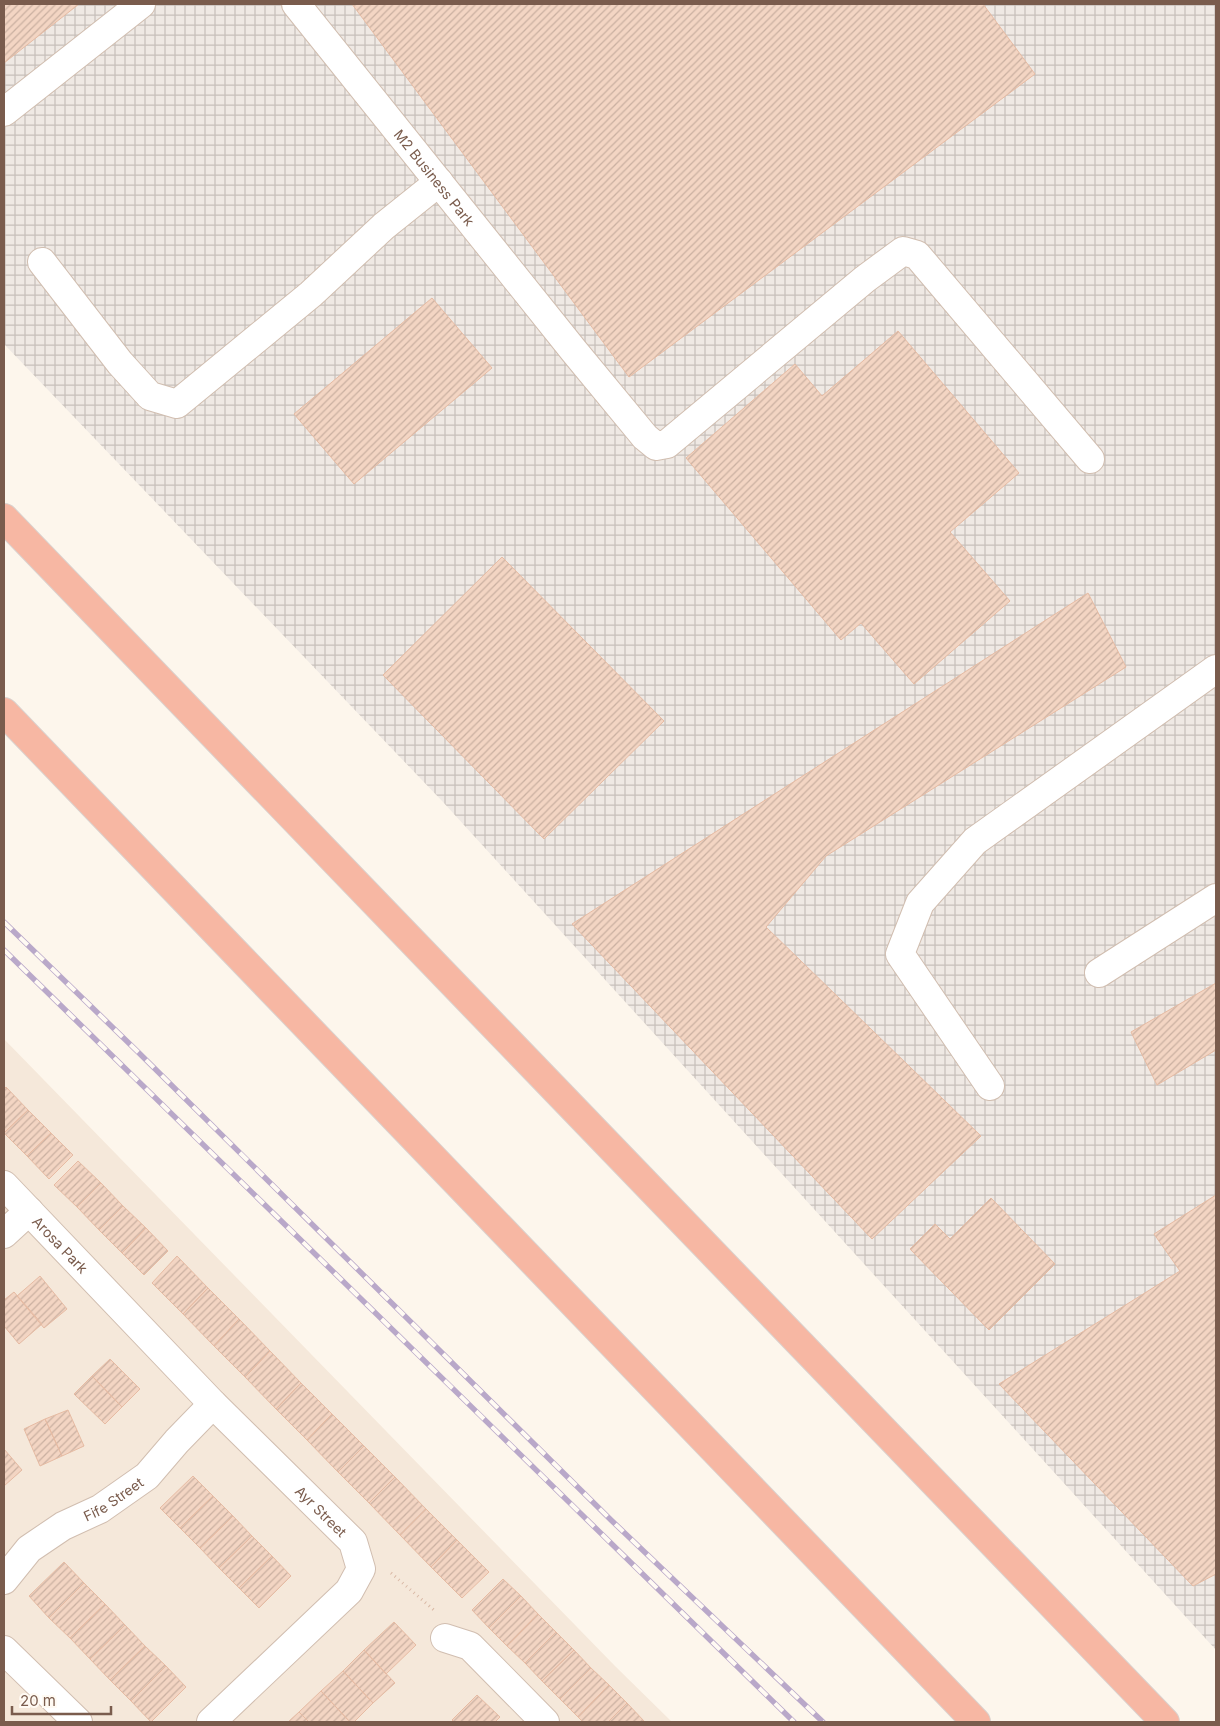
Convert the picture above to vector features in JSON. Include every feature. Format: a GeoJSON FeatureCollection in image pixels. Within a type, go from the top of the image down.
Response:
{"type":"FeatureCollection","features":[{"type":"Feature","properties":{"kind":"highway"},"geometry":{"type":"LineString","coordinates":[[4,518],[1165,1722]]}},
{"type":"Feature","properties":{"kind":"highway"},"geometry":{"type":"LineString","coordinates":[[4,712],[976,1722]]}},
{"type":"Feature","properties":{"kind":"street"},"geometry":{"type":"LineString","coordinates":[[4,112],[141,4]]}},
{"type":"Feature","properties":{"kind":"street","name":"M2 Business Park"},"geometry":{"type":"LineString","coordinates":[[296,4],[574,351],[645,437],[656,446],[666,444],[865,279],[903,251],[916,255],[1090,459]]}},
{"type":"Feature","properties":{"kind":"street"},"geometry":{"type":"LineString","coordinates":[[42,262],[120,362],[150,396],[177,404],[311,294],[384,226],[439,182]]}},
{"type":"Feature","properties":{"kind":"street"},"geometry":{"type":"LineString","coordinates":[[990,1086],[900,954],[920,903],[975,841],[1216,669]]}},
{"type":"Feature","properties":{"kind":"street"},"geometry":{"type":"LineString","coordinates":[[1099,973],[1216,898]]}},
{"type":"Feature","properties":{"kind":"street","name":"Arosa Park"},"geometry":{"type":"LineString","coordinates":[[4,1185],[119,1304]]}},
{"type":"Feature","properties":{"kind":"street"},"geometry":{"type":"LineString","coordinates":[[4,1234],[29,1210]]}},
{"type":"Feature","properties":{"kind":"street","name":"Ayr Street"},"geometry":{"type":"LineString","coordinates":[[119,1304],[213,1404],[353,1542],[357,1555]]}},
{"type":"Feature","properties":{"kind":"street","name":"Fife Street"},"geometry":{"type":"LineString","coordinates":[[4,1580],[29,1549],[63,1526],[100,1509],[148,1476],[177,1441],[213,1404]]}},
{"type":"Feature","properties":{"kind":"street"},"geometry":{"type":"LineString","coordinates":[[211,1722],[349,1591],[361,1569],[357,1555]]}},
{"type":"Feature","properties":{"kind":"street"},"geometry":{"type":"LineString","coordinates":[[445,1638],[470,1646],[545,1722]]}},
{"type":"Feature","properties":{"kind":"street"},"geometry":{"type":"LineString","coordinates":[[4,1650],[78,1722]]}},
{"type":"Feature","properties":{"kind":"path"},"geometry":{"type":"LineString","coordinates":[[357,1555],[381,1564],[434,1611],[445,1638]]}},
{"type":"Feature","properties":{"kind":"shaded area"},"geometry":{"type":"Polygon","coordinates":[[[4,4],[1216,4],[1216,1650],[443,802],[4,344],[4,4]]]}},
{"type":"Feature","properties":{"kind":"shaded area"},"geometry":{"type":"Polygon","coordinates":[[[4,1039],[615,1666],[672,1722],[4,1722],[4,1039]]]}},
{"type":"Feature","properties":{"kind":"building"},"geometry":{"type":"Polygon","coordinates":[[[4,4],[79,4],[4,63],[4,4]]]}},
{"type":"Feature","properties":{"kind":"building"},"geometry":{"type":"Polygon","coordinates":[[[352,4],[983,4],[1035,74],[629,377],[352,4]]]}},
{"type":"Feature","properties":{"kind":"building"},"geometry":{"type":"Polygon","coordinates":[[[432,298],[492,368],[354,484],[294,414],[432,298]]]}},
{"type":"Feature","properties":{"kind":"building"},"geometry":{"type":"Polygon","coordinates":[[[898,331],[1019,473],[950,532],[1010,601],[914,684],[861,623],[841,640],[686,458],[795,364],[822,396],[898,331]]]}},
{"type":"Feature","properties":{"kind":"building"},"geometry":{"type":"Polygon","coordinates":[[[502,557],[664,721],[544,839],[383,675],[502,557]]]}},
{"type":"Feature","properties":{"kind":"building"},"geometry":{"type":"Polygon","coordinates":[[[1088,593],[1126,667],[826,856],[766,927],[981,1136],[872,1239],[572,924],[1088,593]]]}},
{"type":"Feature","properties":{"kind":"building"},"geometry":{"type":"Polygon","coordinates":[[[1216,983],[1216,1050],[1157,1085],[1131,1032],[1216,983]]]}},
{"type":"Feature","properties":{"kind":"building"},"geometry":{"type":"Polygon","coordinates":[[[6,1087],[28,1110],[4,1133],[4,1089],[6,1087]]]}},
{"type":"Feature","properties":{"kind":"building"},"geometry":{"type":"Polygon","coordinates":[[[28,1110],[51,1133],[27,1156],[4,1133],[28,1110]]]}},
{"type":"Feature","properties":{"kind":"building"},"geometry":{"type":"Polygon","coordinates":[[[51,1133],[73,1155],[49,1179],[27,1156],[51,1133]]]}},
{"type":"Feature","properties":{"kind":"building"},"geometry":{"type":"Polygon","coordinates":[[[78,1161],[101,1183],[77,1207],[54,1185],[78,1161]]]}},
{"type":"Feature","properties":{"kind":"building"},"geometry":{"type":"Polygon","coordinates":[[[101,1183],[123,1206],[99,1230],[77,1207],[101,1183]]]}},
{"type":"Feature","properties":{"kind":"building"},"geometry":{"type":"Polygon","coordinates":[[[1216,1195],[1216,1574],[1193,1586],[999,1384],[1180,1271],[1154,1234],[1216,1195]]]}},
{"type":"Feature","properties":{"kind":"building"},"geometry":{"type":"Polygon","coordinates":[[[991,1198],[1055,1264],[989,1330],[910,1249],[935,1224],[950,1239],[991,1198]]]}},
{"type":"Feature","properties":{"kind":"building"},"geometry":{"type":"Polygon","coordinates":[[[123,1206],[146,1228],[122,1253],[99,1230],[123,1206]]]}},
{"type":"Feature","properties":{"kind":"building"},"geometry":{"type":"Polygon","coordinates":[[[146,1228],[168,1251],[144,1275],[122,1253],[146,1228]]]}},
{"type":"Feature","properties":{"kind":"building"},"geometry":{"type":"Polygon","coordinates":[[[177,1256],[208,1288],[183,1314],[152,1283],[177,1256]]]}},
{"type":"Feature","properties":{"kind":"building"},"geometry":{"type":"Polygon","coordinates":[[[40,1276],[67,1309],[44,1328],[17,1296],[40,1276]]]}},
{"type":"Feature","properties":{"kind":"building"},"geometry":{"type":"Polygon","coordinates":[[[208,1288],[239,1319],[214,1346],[183,1314],[208,1288]]]}},
{"type":"Feature","properties":{"kind":"building"},"geometry":{"type":"Polygon","coordinates":[[[14,1292],[42,1324],[19,1344],[4,1326],[4,1300],[14,1292]]]}},
{"type":"Feature","properties":{"kind":"building"},"geometry":{"type":"Polygon","coordinates":[[[239,1319],[270,1351],[245,1377],[214,1346],[239,1319]]]}},
{"type":"Feature","properties":{"kind":"building"},"geometry":{"type":"Polygon","coordinates":[[[270,1351],[301,1383],[276,1409],[245,1377],[270,1351]]]}},
{"type":"Feature","properties":{"kind":"building"},"geometry":{"type":"Polygon","coordinates":[[[110,1359],[140,1389],[122,1407],[92,1376],[110,1359]]]}},
{"type":"Feature","properties":{"kind":"building"},"geometry":{"type":"Polygon","coordinates":[[[92,1376],[122,1407],[105,1424],[74,1394],[92,1376]]]}},
{"type":"Feature","properties":{"kind":"building"},"geometry":{"type":"Polygon","coordinates":[[[301,1383],[332,1414],[307,1440],[276,1409],[301,1383]]]}},
{"type":"Feature","properties":{"kind":"building"},"geometry":{"type":"Polygon","coordinates":[[[68,1410],[84,1446],[62,1456],[45,1419],[68,1410]]]}},
{"type":"Feature","properties":{"kind":"building"},"geometry":{"type":"Polygon","coordinates":[[[332,1414],[364,1446],[338,1472],[307,1440],[332,1414]]]}},
{"type":"Feature","properties":{"kind":"building"},"geometry":{"type":"Polygon","coordinates":[[[45,1419],[62,1456],[40,1466],[24,1429],[45,1419]]]}},
{"type":"Feature","properties":{"kind":"building"},"geometry":{"type":"Polygon","coordinates":[[[364,1446],[395,1477],[369,1503],[338,1472],[364,1446]]]}},
{"type":"Feature","properties":{"kind":"building"},"geometry":{"type":"Polygon","coordinates":[[[4,1449],[22,1470],[4,1486],[4,1449]]]}},
{"type":"Feature","properties":{"kind":"building"},"geometry":{"type":"Polygon","coordinates":[[[193,1476],[213,1496],[180,1528],[160,1508],[193,1476]]]}},
{"type":"Feature","properties":{"kind":"building"},"geometry":{"type":"Polygon","coordinates":[[[395,1477],[426,1509],[400,1535],[369,1503],[395,1477]]]}},
{"type":"Feature","properties":{"kind":"building"},"geometry":{"type":"Polygon","coordinates":[[[213,1496],[233,1516],[200,1548],[180,1528],[213,1496]]]}},
{"type":"Feature","properties":{"kind":"building"},"geometry":{"type":"Polygon","coordinates":[[[426,1509],[457,1540],[431,1567],[400,1535],[426,1509]]]}},
{"type":"Feature","properties":{"kind":"building"},"geometry":{"type":"Polygon","coordinates":[[[233,1516],[252,1536],[219,1568],[200,1548],[233,1516]]]}},
{"type":"Feature","properties":{"kind":"building"},"geometry":{"type":"Polygon","coordinates":[[[252,1536],[272,1556],[239,1588],[219,1568],[252,1536]]]}},
{"type":"Feature","properties":{"kind":"building"},"geometry":{"type":"Polygon","coordinates":[[[457,1540],[489,1572],[462,1598],[431,1567],[457,1540]]]}},
{"type":"Feature","properties":{"kind":"building"},"geometry":{"type":"Polygon","coordinates":[[[272,1556],[291,1576],[259,1608],[239,1588],[272,1556]]]}},
{"type":"Feature","properties":{"kind":"building"},"geometry":{"type":"Polygon","coordinates":[[[64,1562],[84,1583],[49,1618],[29,1596],[64,1562]]]}},
{"type":"Feature","properties":{"kind":"building"},"geometry":{"type":"Polygon","coordinates":[[[503,1579],[521,1596],[489,1628],[472,1610],[503,1579]]]}},
{"type":"Feature","properties":{"kind":"building"},"geometry":{"type":"Polygon","coordinates":[[[84,1583],[105,1604],[70,1638],[49,1618],[84,1583]]]}},
{"type":"Feature","properties":{"kind":"building"},"geometry":{"type":"Polygon","coordinates":[[[521,1596],[538,1614],[507,1646],[489,1628],[521,1596]]]}},
{"type":"Feature","properties":{"kind":"building"},"geometry":{"type":"Polygon","coordinates":[[[105,1604],[125,1625],[90,1659],[70,1638],[105,1604]]]}},
{"type":"Feature","properties":{"kind":"building"},"geometry":{"type":"Polygon","coordinates":[[[538,1614],[556,1632],[525,1663],[507,1646],[538,1614]]]}},
{"type":"Feature","properties":{"kind":"building"},"geometry":{"type":"Polygon","coordinates":[[[394,1622],[416,1645],[386,1674],[364,1650],[394,1622]]]}},
{"type":"Feature","properties":{"kind":"building"},"geometry":{"type":"Polygon","coordinates":[[[125,1625],[145,1646],[110,1680],[90,1659],[125,1625]]]}},
{"type":"Feature","properties":{"kind":"building"},"geometry":{"type":"Polygon","coordinates":[[[556,1632],[574,1650],[542,1681],[525,1663],[556,1632]]]}},
{"type":"Feature","properties":{"kind":"building"},"geometry":{"type":"Polygon","coordinates":[[[145,1646],[166,1666],[131,1701],[110,1680],[145,1646]]]}},
{"type":"Feature","properties":{"kind":"building"},"geometry":{"type":"Polygon","coordinates":[[[364,1650],[395,1683],[373,1703],[343,1671],[364,1650]]]}},
{"type":"Feature","properties":{"kind":"building"},"geometry":{"type":"Polygon","coordinates":[[[574,1650],[591,1668],[560,1699],[542,1681],[574,1650]]]}},
{"type":"Feature","properties":{"kind":"building"},"geometry":{"type":"Polygon","coordinates":[[[166,1666],[186,1687],[151,1722],[131,1701],[166,1666]]]}},
{"type":"Feature","properties":{"kind":"building"},"geometry":{"type":"Polygon","coordinates":[[[591,1668],[609,1685],[578,1717],[560,1699],[591,1668]]]}},
{"type":"Feature","properties":{"kind":"building"},"geometry":{"type":"Polygon","coordinates":[[[343,1671],[373,1703],[354,1722],[350,1722],[321,1691],[343,1671]]]}},
{"type":"Feature","properties":{"kind":"building"},"geometry":{"type":"Polygon","coordinates":[[[609,1685],[627,1703],[608,1722],[583,1722],[578,1717],[609,1685]]]}},
{"type":"Feature","properties":{"kind":"building"},"geometry":{"type":"Polygon","coordinates":[[[321,1691],[350,1722],[309,1722],[299,1712],[321,1691]]]}},
{"type":"Feature","properties":{"kind":"building"},"geometry":{"type":"Polygon","coordinates":[[[477,1695],[500,1717],[495,1722],[454,1722],[452,1720],[477,1695]]]}},
{"type":"Feature","properties":{"kind":"building"},"geometry":{"type":"Polygon","coordinates":[[[627,1703],[643,1722],[608,1722],[627,1703]]]}},
{"type":"Feature","properties":{"kind":"building"},"geometry":{"type":"Polygon","coordinates":[[[299,1712],[309,1722],[288,1722],[299,1712]]]}},
{"type":"Feature","properties":{"kind":"railway"},"geometry":{"type":"LineString","coordinates":[[4,922],[611,1520],[823,1722]]}},
{"type":"Feature","properties":{"kind":"railway"},"geometry":{"type":"LineString","coordinates":[[4,950],[794,1722]]}}]}
